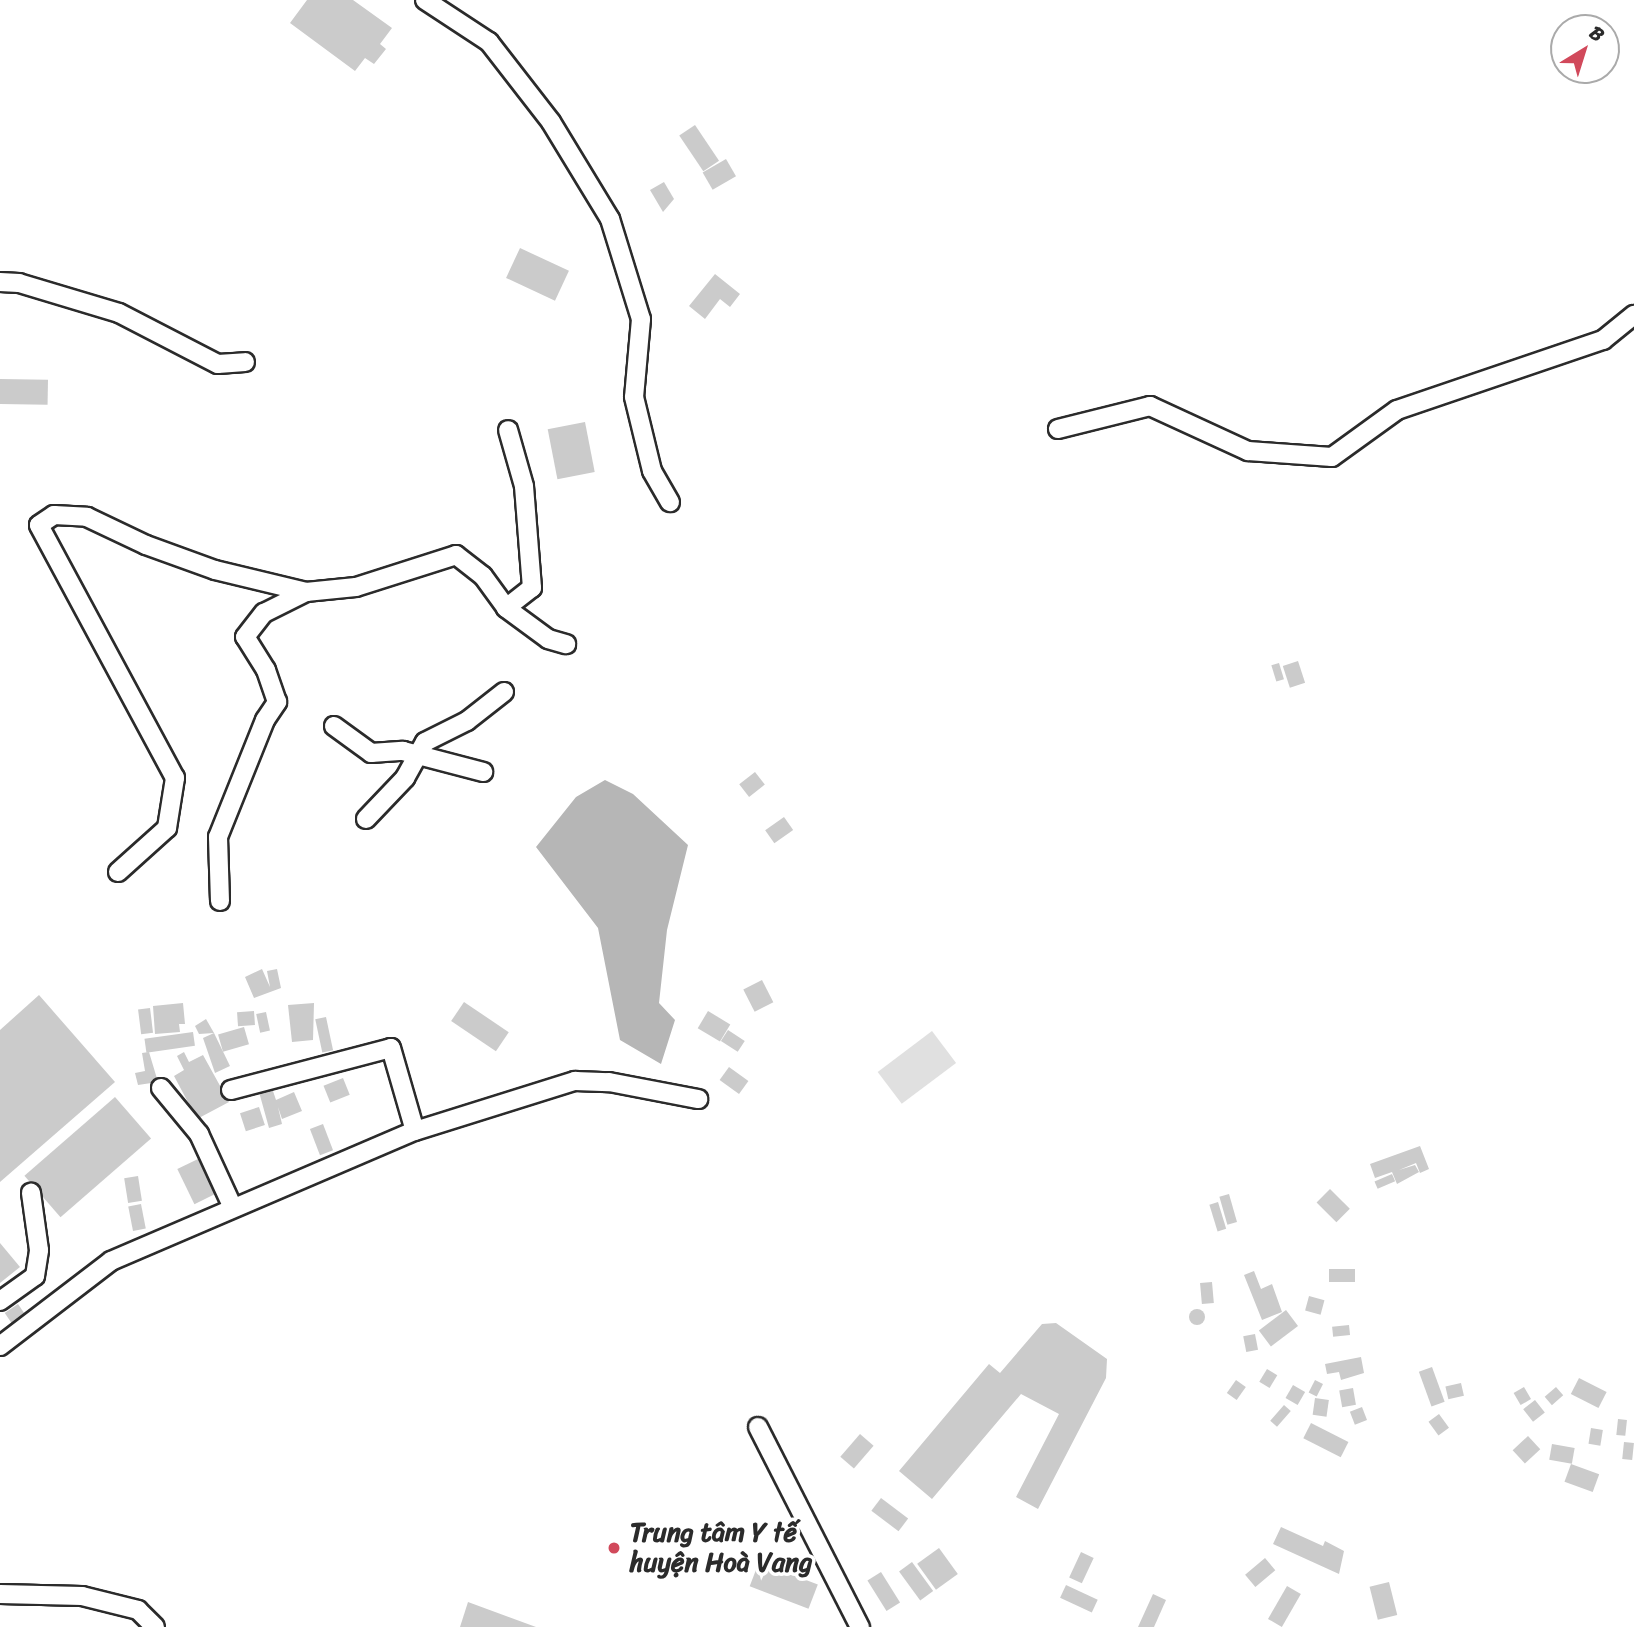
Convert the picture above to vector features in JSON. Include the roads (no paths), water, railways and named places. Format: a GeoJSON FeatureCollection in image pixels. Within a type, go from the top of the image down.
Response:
{"type":"FeatureCollection","features":[{"type":"Feature","properties":{"kind":"street"},"geometry":{"type":"LineString","coordinates":[[425,0],[489,42],[551,122],[610,219],[641,319],[634,397],[652,471],[670,502]]}},
{"type":"Feature","properties":{"kind":"street"},"geometry":{"type":"LineString","coordinates":[[0,282],[19,283],[119,313],[218,364],[245,362]]}},
{"type":"Feature","properties":{"kind":"street"},"geometry":{"type":"LineString","coordinates":[[1058,429],[1150,406],[1248,451],[1332,457],[1397,410],[1603,340],[1634,315]]}},
{"type":"Feature","properties":{"kind":"street"},"geometry":{"type":"LineString","coordinates":[[506,608],[532,587],[524,486],[508,430]]}},
{"type":"Feature","properties":{"kind":"street"},"geometry":{"type":"LineString","coordinates":[[118,872],[167,828],[175,778],[39,525],[54,515],[87,517],[146,545],[215,570],[306,592],[356,587],[456,555],[483,576],[506,608],[548,639],[566,644]]}},
{"type":"Feature","properties":{"kind":"street"},"geometry":{"type":"LineString","coordinates":[[220,901],[218,837],[265,720],[277,702],[266,670],[245,637],[264,613],[306,592]]}},
{"type":"Feature","properties":{"kind":"street"},"geometry":{"type":"LineString","coordinates":[[366,820],[388,800],[425,742],[467,721],[504,692]]}},
{"type":"Feature","properties":{"kind":"street"},"geometry":{"type":"LineString","coordinates":[[334,726],[371,754],[403,751],[483,772]]}},
{"type":"Feature","properties":{"kind":"street"},"geometry":{"type":"LineString","coordinates":[[231,1090],[391,1048],[415,1131]]}},
{"type":"Feature","properties":{"kind":"street"},"geometry":{"type":"LineString","coordinates":[[0,1346],[111,1261],[415,1131],[575,1081],[609,1082],[698,1099]]}},
{"type":"Feature","properties":{"kind":"street"},"geometry":{"type":"LineString","coordinates":[[161,1088],[199,1134],[233,1208]]}},
{"type":"Feature","properties":{"kind":"street"},"geometry":{"type":"LineString","coordinates":[[0,1301],[35,1276],[39,1250],[31,1193]]}},
{"type":"Feature","properties":{"kind":"street"},"geometry":{"type":"LineString","coordinates":[[758,1427],[860,1627]]}},
{"type":"Feature","properties":{"kind":"street"},"geometry":{"type":"LineString","coordinates":[[0,1594],[82,1596],[138,1610],[155,1627]]}},
{"type":"Feature","properties":{"kind":"place","name":"Trung tâm Y tế huyện Hoà Vang"},"geometry":{"type":"Point","coordinates":[614,1548]}}]}
